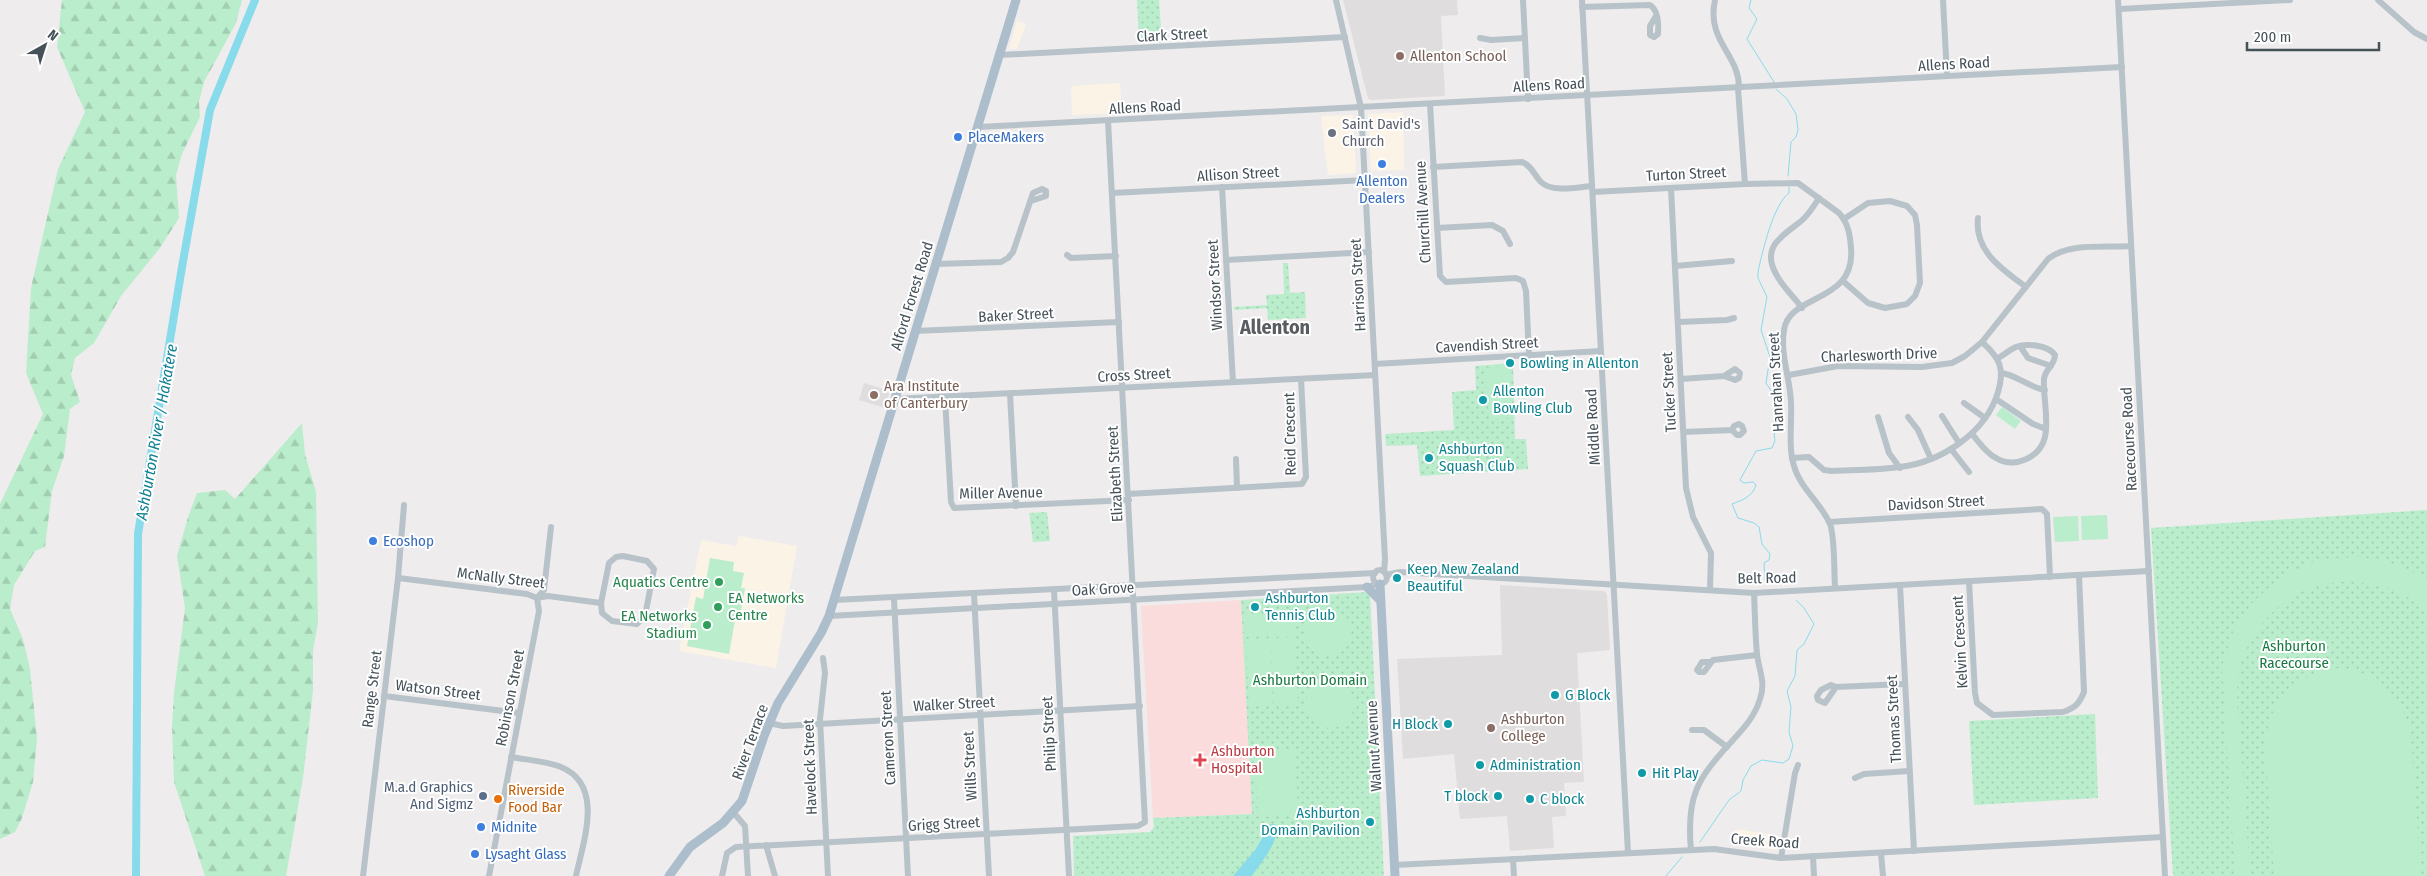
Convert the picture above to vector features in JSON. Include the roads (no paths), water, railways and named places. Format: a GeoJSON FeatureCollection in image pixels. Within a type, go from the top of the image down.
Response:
{"type":"FeatureCollection","features":[{"type":"Feature","properties":{"kind":"main road","name":"Alford Forest Road"},"geometry":{"type":"LineString","coordinates":[[834,600],[1016,0]]}},
{"type":"Feature","properties":{"kind":"main road","name":"Walnut Avenue"},"geometry":{"type":"LineString","coordinates":[[1379,584],[1395,876]]}},
{"type":"Feature","properties":{"kind":"main road"},"geometry":{"type":"LineString","coordinates":[[1367,587],[1380,600]]}},
{"type":"Feature","properties":{"kind":"main road","name":"River Terrace"},"geometry":{"type":"LineString","coordinates":[[670,876],[690,847],[734,812],[749,784],[769,723],[778,703],[821,633],[834,600]]}},
{"type":"Feature","properties":{"kind":"street","name":"Harrison Street"},"geometry":{"type":"LineString","coordinates":[[1336,0],[1361,108],[1385,574]]}},
{"type":"Feature","properties":{"kind":"street"},"geometry":{"type":"LineString","coordinates":[[1523,0],[1528,99]]}},
{"type":"Feature","properties":{"kind":"street","name":"Turton Street"},"geometry":{"type":"LineString","coordinates":[[1433,167],[1522,162],[1529,167],[1544,185],[1557,188],[1671,188],[1745,184],[1738,71],[1717,37],[1715,0]]}},
{"type":"Feature","properties":{"kind":"street"},"geometry":{"type":"LineString","coordinates":[[1943,0],[1947,76]]}},
{"type":"Feature","properties":{"kind":"street","name":"Racecourse Road"},"geometry":{"type":"LineString","coordinates":[[2118,0],[2165,876]]}},
{"type":"Feature","properties":{"kind":"street"},"geometry":{"type":"LineString","coordinates":[[2119,9],[2290,0]]}},
{"type":"Feature","properties":{"kind":"street"},"geometry":{"type":"LineString","coordinates":[[2378,0],[2414,32],[2427,39]]}},
{"type":"Feature","properties":{"kind":"street"},"geometry":{"type":"LineString","coordinates":[[1582,4],[1647,4],[1655,8],[1656,16]]}},
{"type":"Feature","properties":{"kind":"street","name":"Middle Road"},"geometry":{"type":"LineString","coordinates":[[1582,4],[1628,853]]}},
{"type":"Feature","properties":{"kind":"street","name":"Clark Street"},"geometry":{"type":"LineString","coordinates":[[1000,55],[1345,37]]}},
{"type":"Feature","properties":{"kind":"street"},"geometry":{"type":"LineString","coordinates":[[1480,38],[1491,40],[1525,38]]}},
{"type":"Feature","properties":{"kind":"street","name":"Allens Road"},"geometry":{"type":"LineString","coordinates":[[978,127],[2122,67]]}},
{"type":"Feature","properties":{"kind":"street","name":"Churchill Avenue"},"geometry":{"type":"LineString","coordinates":[[1430,104],[1439,274],[1444,281],[1516,278],[1523,281],[1526,291],[1529,356]]}},
{"type":"Feature","properties":{"kind":"street","name":"Elizabeth Street"},"geometry":{"type":"LineString","coordinates":[[1108,121],[1146,819],[1143,825]]}},
{"type":"Feature","properties":{"kind":"street","name":"Allison Street"},"geometry":{"type":"LineString","coordinates":[[1112,193],[1365,180]]}},
{"type":"Feature","properties":{"kind":"street"},"geometry":{"type":"LineString","coordinates":[[1745,184],[1798,183],[1820,198],[1844,219],[1850,234],[1851,266],[1844,282],[1868,303],[1885,308],[1907,304],[1915,296],[1920,283],[1916,220],[1907,206],[1890,201],[1868,203],[1844,219]]}},
{"type":"Feature","properties":{"kind":"street","name":"Windsor Street"},"geometry":{"type":"LineString","coordinates":[[1222,188],[1233,382]]}},
{"type":"Feature","properties":{"kind":"street","name":"Tucker Street"},"geometry":{"type":"LineString","coordinates":[[1671,188],[1688,502],[1693,517],[1712,553],[1710,590]]}},
{"type":"Feature","properties":{"kind":"street"},"geometry":{"type":"LineString","coordinates":[[1802,308],[1777,277],[1772,268],[1771,257],[1773,247],[1779,237],[1801,222],[1820,198]]}},
{"type":"Feature","properties":{"kind":"street"},"geometry":{"type":"LineString","coordinates":[[936,264],[995,262],[1008,258],[1013,252],[1031,201]]}},
{"type":"Feature","properties":{"kind":"street"},"geometry":{"type":"LineString","coordinates":[[1978,218],[1978,232],[1986,252],[1998,266],[2026,287]]}},
{"type":"Feature","properties":{"kind":"street"},"geometry":{"type":"LineString","coordinates":[[1437,228],[1492,225],[1503,231],[1510,244]]}},
{"type":"Feature","properties":{"kind":"street","name":"Charlesworth Drive"},"geometry":{"type":"LineString","coordinates":[[1789,375],[1838,366],[1935,367],[1952,363],[1965,356],[1982,342],[2048,259],[2056,252],[2131,246]]}},
{"type":"Feature","properties":{"kind":"street"},"geometry":{"type":"LineString","coordinates":[[1226,260],[1369,252]]}},
{"type":"Feature","properties":{"kind":"street"},"geometry":{"type":"LineString","coordinates":[[1067,255],[1071,258],[1116,256]]}},
{"type":"Feature","properties":{"kind":"street"},"geometry":{"type":"LineString","coordinates":[[1676,266],[1732,261]]}},
{"type":"Feature","properties":{"kind":"street","name":"Hanrahan Street"},"geometry":{"type":"LineString","coordinates":[[1835,588],[1829,522],[1798,476],[1792,458],[1789,375],[1784,353],[1784,328],[1788,319],[1802,308],[1844,282]]}},
{"type":"Feature","properties":{"kind":"street"},"geometry":{"type":"LineString","coordinates":[[1679,322],[1734,318]]}},
{"type":"Feature","properties":{"kind":"street","name":"Baker Street"},"geometry":{"type":"LineString","coordinates":[[915,331],[1119,322]]}},
{"type":"Feature","properties":{"kind":"street"},"geometry":{"type":"LineString","coordinates":[[1792,458],[1809,457],[1824,470],[1832,471],[1900,468],[1931,460],[1951,449],[1972,434],[1985,418],[1996,399],[2001,373],[1998,358],[1982,342]]}},
{"type":"Feature","properties":{"kind":"street"},"geometry":{"type":"LineString","coordinates":[[1972,434],[1991,455],[2010,463],[2025,460],[2038,450],[2042,444],[2046,429],[2045,375],[2051,366],[2054,355],[2049,349],[2040,346],[2020,346],[1998,358]]}},
{"type":"Feature","properties":{"kind":"street"},"geometry":{"type":"LineString","coordinates":[[2020,346],[2028,358],[2051,366]]}},
{"type":"Feature","properties":{"kind":"street","name":"Cavendish Street"},"geometry":{"type":"LineString","coordinates":[[1375,364],[1601,351]]}},
{"type":"Feature","properties":{"kind":"street"},"geometry":{"type":"LineString","coordinates":[[2001,373],[2013,376],[2028,386],[2045,390]]}},
{"type":"Feature","properties":{"kind":"street","name":"Cross Street"},"geometry":{"type":"LineString","coordinates":[[895,399],[946,398],[1375,375]]}},
{"type":"Feature","properties":{"kind":"street"},"geometry":{"type":"LineString","coordinates":[[1681,379],[1724,376]]}},
{"type":"Feature","properties":{"kind":"street","name":"Reid Crescent"},"geometry":{"type":"LineString","coordinates":[[1128,497],[1300,484],[1305,481],[1301,379]]}},
{"type":"Feature","properties":{"kind":"street"},"geometry":{"type":"LineString","coordinates":[[1010,394],[1016,506]]}},
{"type":"Feature","properties":{"kind":"street","name":"Miller Avenue"},"geometry":{"type":"LineString","coordinates":[[946,398],[952,505],[959,509],[1128,497]]}},
{"type":"Feature","properties":{"kind":"street"},"geometry":{"type":"LineString","coordinates":[[1996,399],[2033,424],[2046,429]]}},
{"type":"Feature","properties":{"kind":"street"},"geometry":{"type":"LineString","coordinates":[[1964,404],[1985,418]]}},
{"type":"Feature","properties":{"kind":"street"},"geometry":{"type":"LineString","coordinates":[[1942,416],[1959,443]]}},
{"type":"Feature","properties":{"kind":"street"},"geometry":{"type":"LineString","coordinates":[[1878,417],[1886,448],[1900,468]]}},
{"type":"Feature","properties":{"kind":"street"},"geometry":{"type":"LineString","coordinates":[[1908,417],[1918,430],[1931,460]]}},
{"type":"Feature","properties":{"kind":"street"},"geometry":{"type":"LineString","coordinates":[[1684,432],[1732,430]]}},
{"type":"Feature","properties":{"kind":"street"},"geometry":{"type":"LineString","coordinates":[[1951,449],[1969,472]]}},
{"type":"Feature","properties":{"kind":"street"},"geometry":{"type":"LineString","coordinates":[[1236,459],[1237,488]]}},
{"type":"Feature","properties":{"kind":"street","name":"Range Street"},"geometry":{"type":"LineString","coordinates":[[363,876],[398,578],[404,505]]}},
{"type":"Feature","properties":{"kind":"street","name":"Davidson Street"},"geometry":{"type":"LineString","coordinates":[[1829,522],[2045,510],[2050,577]]}},
{"type":"Feature","properties":{"kind":"street","name":"Robinson Street"},"geometry":{"type":"LineString","coordinates":[[489,876],[539,611],[537,598],[544,590],[551,527]]}},
{"type":"Feature","properties":{"kind":"street"},"geometry":{"type":"LineString","coordinates":[[623,556],[647,561],[652,566],[654,573],[645,616],[641,622],[633,624],[607,619],[602,613],[601,603],[609,563],[613,558],[623,556]]}},
{"type":"Feature","properties":{"kind":"street"},"geometry":{"type":"LineString","coordinates":[[1380,571],[1385,574],[1386,581],[1379,584],[1374,579],[1375,574],[1380,571]]}},
{"type":"Feature","properties":{"kind":"street","name":"Belt Road"},"geometry":{"type":"LineString","coordinates":[[1385,574],[1400,572],[1754,593],[2149,571]]}},
{"type":"Feature","properties":{"kind":"street","name":"Oak Grove"},"geometry":{"type":"LineString","coordinates":[[834,600],[894,599],[1134,585],[1375,574]]}},
{"type":"Feature","properties":{"kind":"street","name":"Kelvin Crescent"},"geometry":{"type":"LineString","coordinates":[[1970,581],[1977,703],[1993,715],[2063,712],[2074,709],[2080,702],[2084,692],[2079,575]]}},
{"type":"Feature","properties":{"kind":"street","name":"McNally Street"},"geometry":{"type":"LineString","coordinates":[[398,578],[527,594],[537,598],[548,596],[601,603]]}},
{"type":"Feature","properties":{"kind":"street","name":"Oak Grove"},"geometry":{"type":"LineString","coordinates":[[829,616],[1367,587],[1379,584]]}},
{"type":"Feature","properties":{"kind":"street","name":"Thomas Street"},"geometry":{"type":"LineString","coordinates":[[1900,585],[1914,851]]}},
{"type":"Feature","properties":{"kind":"street","name":"Philip Street"},"geometry":{"type":"LineString","coordinates":[[1054,590],[1069,876]]}},
{"type":"Feature","properties":{"kind":"street"},"geometry":{"type":"LineString","coordinates":[[1691,850],[1689,813],[1697,787],[1708,768],[1749,722],[1760,700],[1763,678],[1757,655],[1754,593]]}},
{"type":"Feature","properties":{"kind":"street","name":"Wills Street"},"geometry":{"type":"LineString","coordinates":[[974,594],[989,876]]}},
{"type":"Feature","properties":{"kind":"street","name":"Cameron Street"},"geometry":{"type":"LineString","coordinates":[[894,599],[908,876]]}},
{"type":"Feature","properties":{"kind":"street"},"geometry":{"type":"LineString","coordinates":[[1710,662],[1757,655]]}},
{"type":"Feature","properties":{"kind":"street","name":"Havelock Street"},"geometry":{"type":"LineString","coordinates":[[822,658],[825,673],[820,723],[828,876]]}},
{"type":"Feature","properties":{"kind":"street"},"geometry":{"type":"LineString","coordinates":[[1836,686],[1904,684]]}},
{"type":"Feature","properties":{"kind":"street","name":"Watson Street"},"geometry":{"type":"LineString","coordinates":[[384,696],[520,713]]}},
{"type":"Feature","properties":{"kind":"street","name":"Walker Street"},"geometry":{"type":"LineString","coordinates":[[769,723],[779,726],[1140,706]]}},
{"type":"Feature","properties":{"kind":"street"},"geometry":{"type":"LineString","coordinates":[[1692,730],[1704,730],[1727,747]]}},
{"type":"Feature","properties":{"kind":"street"},"geometry":{"type":"LineString","coordinates":[[511,756],[562,768],[572,774],[583,787],[587,798],[588,811],[576,876]]}},
{"type":"Feature","properties":{"kind":"street"},"geometry":{"type":"LineString","coordinates":[[1781,858],[1795,773],[1798,765]]}},
{"type":"Feature","properties":{"kind":"street"},"geometry":{"type":"LineString","coordinates":[[1855,778],[1864,774],[1909,771]]}},
{"type":"Feature","properties":{"kind":"street"},"geometry":{"type":"LineString","coordinates":[[734,812],[745,826],[748,876]]}},
{"type":"Feature","properties":{"kind":"street","name":"Grigg Street"},"geometry":{"type":"LineString","coordinates":[[747,846],[1143,825]]}},
{"type":"Feature","properties":{"kind":"street","name":"Creek Road"},"geometry":{"type":"LineString","coordinates":[[1394,865],[1714,849],[1781,858],[2163,838]]}},
{"type":"Feature","properties":{"kind":"street"},"geometry":{"type":"LineString","coordinates":[[722,876],[727,853],[736,847],[747,846]]}},
{"type":"Feature","properties":{"kind":"street"},"geometry":{"type":"LineString","coordinates":[[766,846],[775,876]]}},
{"type":"Feature","properties":{"kind":"street"},"geometry":{"type":"LineString","coordinates":[[1881,852],[1882,876]]}},
{"type":"Feature","properties":{"kind":"street"},"geometry":{"type":"LineString","coordinates":[[1813,856],[1814,876]]}},
{"type":"Feature","properties":{"kind":"street"},"geometry":{"type":"LineString","coordinates":[[1513,859],[1514,876]]}},
{"type":"Feature","properties":{"kind":"water"},"geometry":{"type":"Polygon","coordinates":[[[1270,824],[1275,824],[1276,831],[1273,844],[1252,876],[1233,876],[1256,849],[1270,824]]]}},
{"type":"Feature","properties":{"kind":"waterway","name":"Ashburton River / Hakatere"},"geometry":{"type":"LineString","coordinates":[[136,876],[138,534],[210,110],[255,0]]}},
{"type":"Feature","properties":{"kind":"waterway"},"geometry":{"type":"LineString","coordinates":[[1751,0],[1749,8],[1757,19],[1747,39],[1774,82]]}},
{"type":"Feature","properties":{"kind":"waterway"},"geometry":{"type":"LineString","coordinates":[[1776,89],[1787,99],[1796,114],[1798,130],[1796,137],[1791,142],[1788,176]]}},
{"type":"Feature","properties":{"kind":"waterway"},"geometry":{"type":"LineString","coordinates":[[1765,580],[1764,563],[1769,560],[1770,554],[1762,544],[1759,527],[1754,523],[1738,518],[1732,504],[1744,499],[1753,492],[1756,485],[1753,482],[1744,483],[1740,480],[1756,451],[1772,448],[1775,441],[1773,423],[1779,406],[1766,383],[1770,357],[1761,330],[1767,297],[1758,278],[1758,272],[1773,218],[1783,199],[1789,193],[1789,187]]}},
{"type":"Feature","properties":{"kind":"waterway"},"geometry":{"type":"LineString","coordinates":[[1700,842],[1729,800],[1741,791],[1743,780],[1751,766],[1762,760],[1783,763],[1789,759],[1793,746],[1789,732],[1791,707],[1787,691],[1795,676],[1797,650],[1804,644],[1814,624],[1804,608],[1796,600]]}},
{"type":"Feature","properties":{"kind":"waterway"},"geometry":{"type":"LineString","coordinates":[[1666,876],[1682,857]]}},
{"type":"Feature","properties":{"kind":"place","name":"Allenton School"},"geometry":{"type":"Point","coordinates":[1400,56]}},
{"type":"Feature","properties":{"kind":"place","name":"Saint David's Church"},"geometry":{"type":"Point","coordinates":[1332,133]}},
{"type":"Feature","properties":{"kind":"place","name":"PlaceMakers"},"geometry":{"type":"Point","coordinates":[958,137]}},
{"type":"Feature","properties":{"kind":"place","name":"Allenton Dealers"},"geometry":{"type":"Point","coordinates":[1382,164]}},
{"type":"Feature","properties":{"kind":"place","name":"Bowling in Allenton"},"geometry":{"type":"Point","coordinates":[1510,363]}},
{"type":"Feature","properties":{"kind":"place","name":"Ara Institute of Canterbury"},"geometry":{"type":"Point","coordinates":[874,395]}},
{"type":"Feature","properties":{"kind":"place","name":"Allenton Bowling Club"},"geometry":{"type":"Point","coordinates":[1483,400]}},
{"type":"Feature","properties":{"kind":"place","name":"Ashburton Squash Club"},"geometry":{"type":"Point","coordinates":[1429,458]}},
{"type":"Feature","properties":{"kind":"place","name":"Ecoshop"},"geometry":{"type":"Point","coordinates":[373,541]}},
{"type":"Feature","properties":{"kind":"place","name":"Keep New Zealand Beautiful"},"geometry":{"type":"Point","coordinates":[1397,578]}},
{"type":"Feature","properties":{"kind":"place","name":"Aquatics Centre"},"geometry":{"type":"Point","coordinates":[719,582]}},
{"type":"Feature","properties":{"kind":"place","name":"EA Networks Centre"},"geometry":{"type":"Point","coordinates":[718,607]}},
{"type":"Feature","properties":{"kind":"place","name":"Ashburton Tennis Club"},"geometry":{"type":"Point","coordinates":[1255,607]}},
{"type":"Feature","properties":{"kind":"place","name":"EA Networks Stadium"},"geometry":{"type":"Point","coordinates":[707,625]}},
{"type":"Feature","properties":{"kind":"place","name":"G Block"},"geometry":{"type":"Point","coordinates":[1555,695]}},
{"type":"Feature","properties":{"kind":"place","name":"H Block"},"geometry":{"type":"Point","coordinates":[1448,724]}},
{"type":"Feature","properties":{"kind":"place","name":"Ashburton College"},"geometry":{"type":"Point","coordinates":[1491,728]}},
{"type":"Feature","properties":{"kind":"place","name":"Ashburton Hospital"},"geometry":{"type":"Point","coordinates":[1200,760]}},
{"type":"Feature","properties":{"kind":"place","name":"Administration"},"geometry":{"type":"Point","coordinates":[1480,765]}},
{"type":"Feature","properties":{"kind":"place","name":"Hit Play"},"geometry":{"type":"Point","coordinates":[1642,773]}},
{"type":"Feature","properties":{"kind":"place","name":"M.a.d Graphics And Sigmz"},"geometry":{"type":"Point","coordinates":[483,796]}},
{"type":"Feature","properties":{"kind":"place","name":"T block"},"geometry":{"type":"Point","coordinates":[1498,796]}},
{"type":"Feature","properties":{"kind":"place","name":"Riverside Food Bar"},"geometry":{"type":"Point","coordinates":[498,799]}},
{"type":"Feature","properties":{"kind":"place","name":"C block"},"geometry":{"type":"Point","coordinates":[1530,799]}},
{"type":"Feature","properties":{"kind":"place","name":"Ashburton Domain Pavilion"},"geometry":{"type":"Point","coordinates":[1370,822]}},
{"type":"Feature","properties":{"kind":"place","name":"Midnite"},"geometry":{"type":"Point","coordinates":[481,827]}},
{"type":"Feature","properties":{"kind":"place","name":"Lysaght Glass"},"geometry":{"type":"Point","coordinates":[475,854]}},
{"type":"Feature","properties":{"kind":"district","name":"Allenton"},"geometry":{"type":"Point","coordinates":[1275,327]}},
{"type":"Feature","properties":{"kind":"park label","name":"Ashburton Racecourse"},"geometry":{"type":"Point","coordinates":[2294,654]}},
{"type":"Feature","properties":{"kind":"park label","name":"Ashburton Domain"},"geometry":{"type":"Point","coordinates":[1310,680]}}]}
